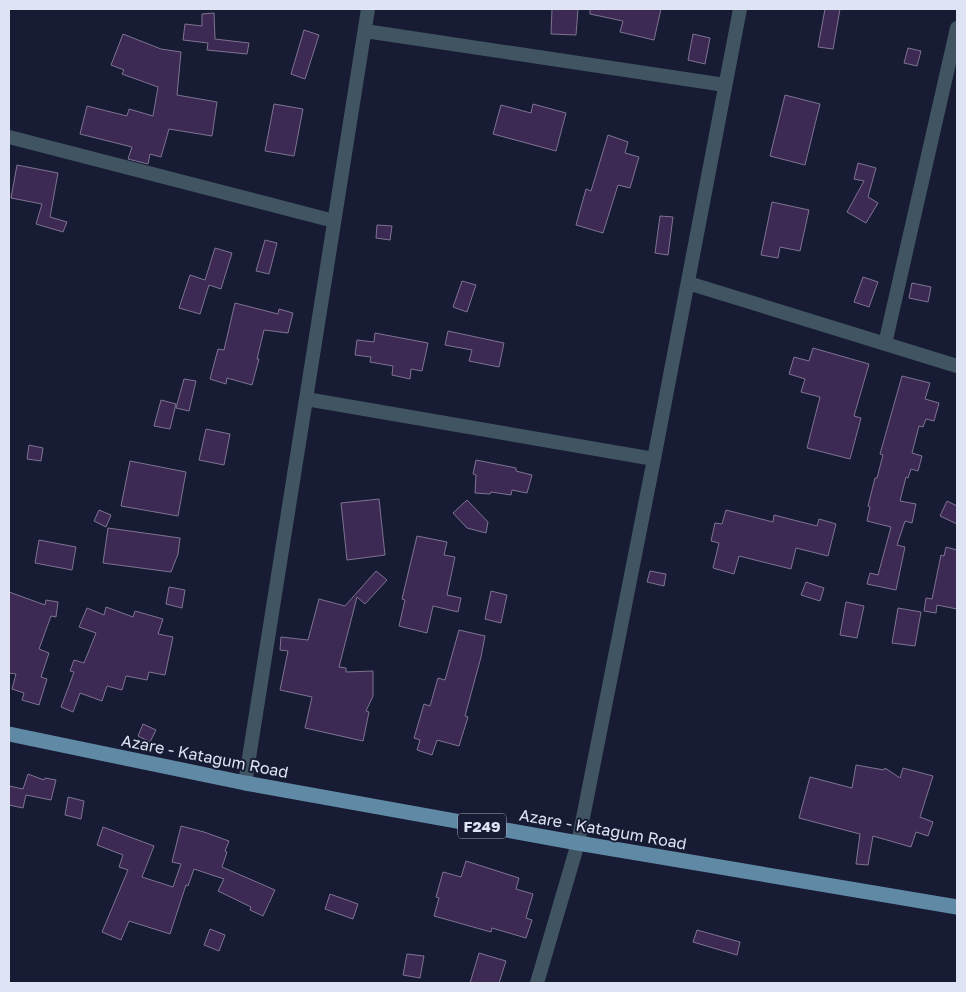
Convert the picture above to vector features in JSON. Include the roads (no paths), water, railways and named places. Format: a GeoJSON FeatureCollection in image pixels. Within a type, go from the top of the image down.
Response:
{"type":"FeatureCollection","features":[{"type":"Feature","properties":{"kind":"main road","name":"Azare - Katagum Road"},"geometry":{"type":"LineString","coordinates":[[9,734],[245,783],[578,843],[957,907]]}},
{"type":"Feature","properties":{"kind":"street"},"geometry":{"type":"LineString","coordinates":[[245,783],[368,9]]}},
{"type":"Feature","properties":{"kind":"street"},"geometry":{"type":"LineString","coordinates":[[537,983],[578,843],[740,9]]}},
{"type":"Feature","properties":{"kind":"street"},"geometry":{"type":"LineString","coordinates":[[885,344],[957,28]]}},
{"type":"Feature","properties":{"kind":"street"},"geometry":{"type":"LineString","coordinates":[[364,31],[726,85]]}},
{"type":"Feature","properties":{"kind":"street"},"geometry":{"type":"LineString","coordinates":[[9,137],[334,221]]}},
{"type":"Feature","properties":{"kind":"street"},"geometry":{"type":"LineString","coordinates":[[688,283],[957,366]]}},
{"type":"Feature","properties":{"kind":"street"},"geometry":{"type":"LineString","coordinates":[[306,399],[654,459]]}}]}
